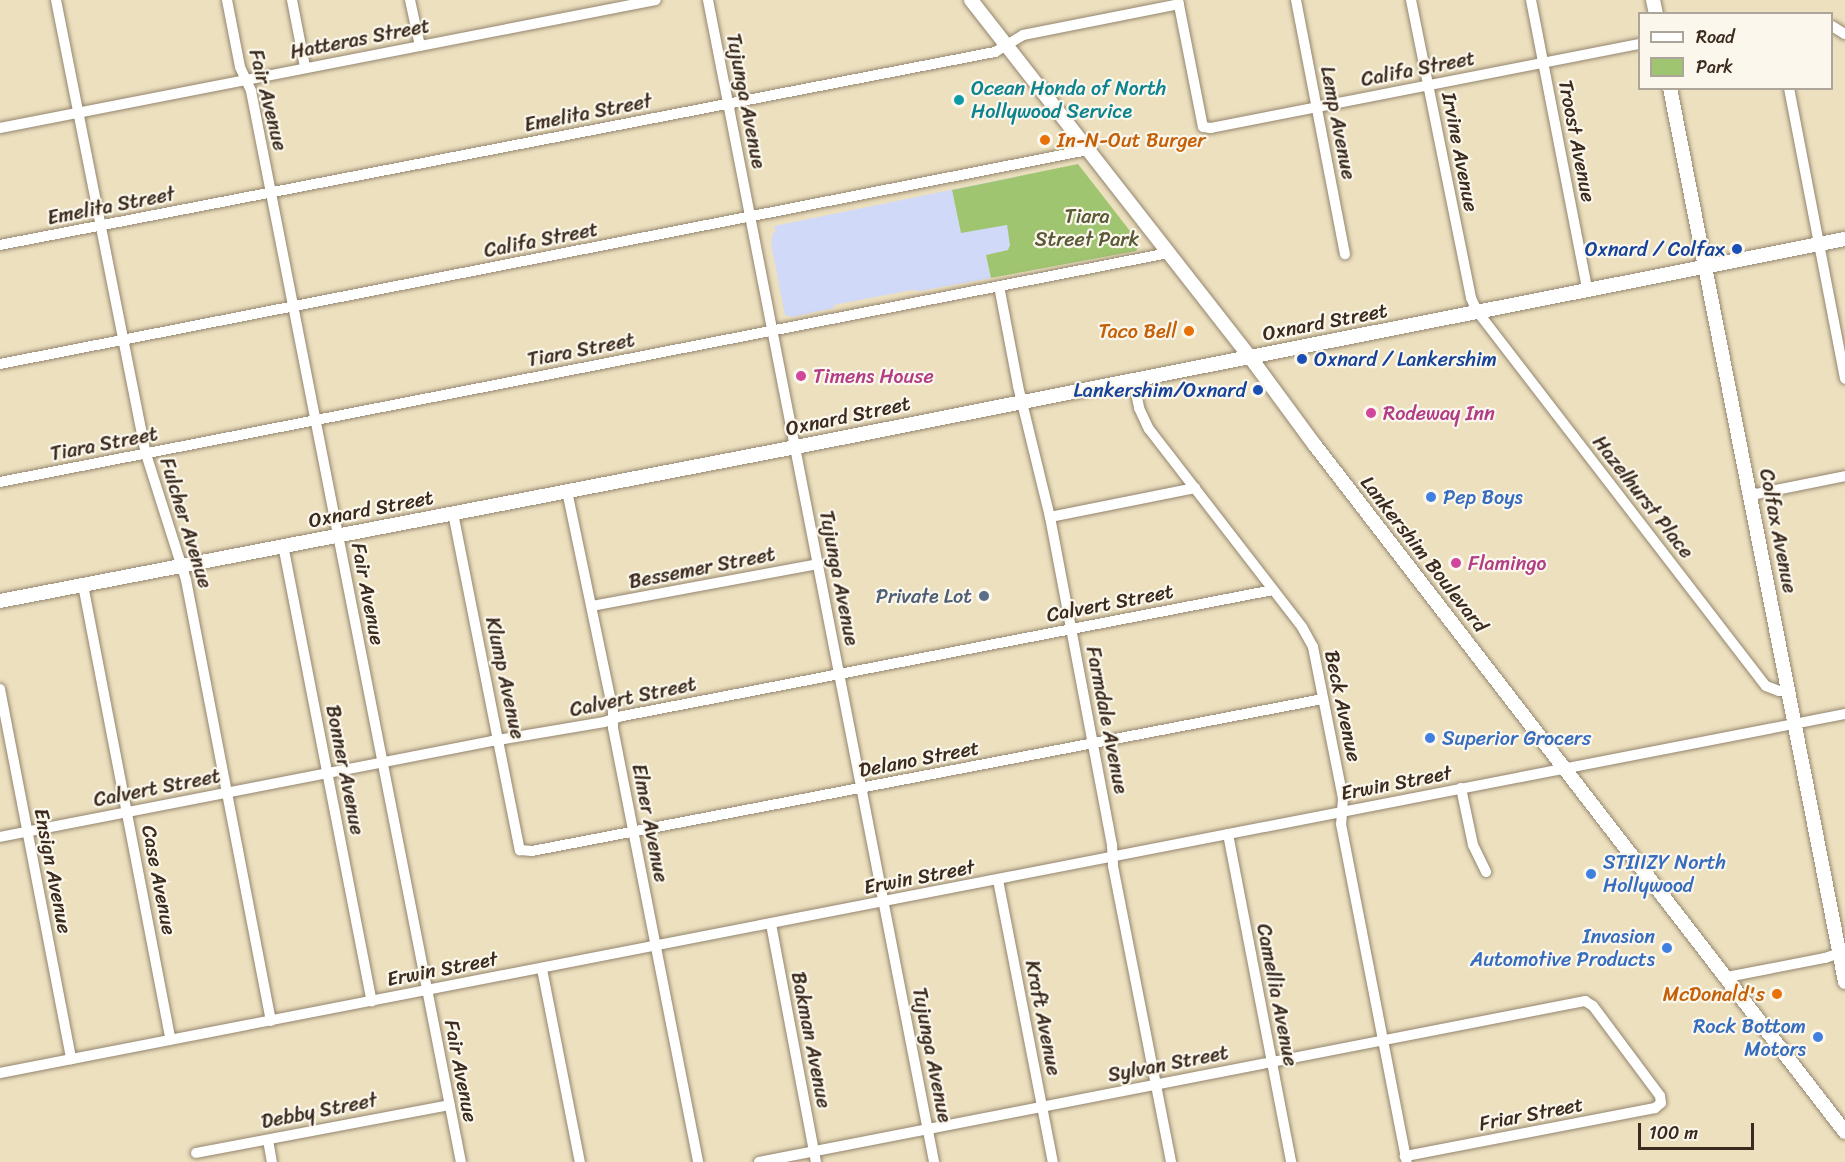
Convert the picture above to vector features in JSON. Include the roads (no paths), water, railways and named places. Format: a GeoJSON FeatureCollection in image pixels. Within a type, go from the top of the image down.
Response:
{"type":"FeatureCollection","features":[{"type":"Feature","properties":{"kind":"main road","name":"Lankershim Boulevard"},"geometry":{"type":"LineString","coordinates":[[971,0],[1250,357],[1564,767],[1844,1127]]}},
{"type":"Feature","properties":{"kind":"main road","name":"Colfax Avenue"},"geometry":{"type":"LineString","coordinates":[[1670,90],[1842,952],[1845,982]]}},
{"type":"Feature","properties":{"kind":"main road","name":"Oxnard Street"},"geometry":{"type":"LineString","coordinates":[[0,601],[796,447],[1845,239]]}},
{"type":"Feature","properties":{"kind":"street","name":"Fulcher Avenue"},"geometry":{"type":"LineString","coordinates":[[56,0],[146,454],[182,565],[271,1021]]}},
{"type":"Feature","properties":{"kind":"street","name":"Fair Avenue"},"geometry":{"type":"LineString","coordinates":[[227,0],[245,79],[251,91],[461,1162]]}},
{"type":"Feature","properties":{"kind":"street"},"geometry":{"type":"LineString","coordinates":[[292,0],[305,68]]}},
{"type":"Feature","properties":{"kind":"street"},"geometry":{"type":"LineString","coordinates":[[410,0],[420,46]]}},
{"type":"Feature","properties":{"kind":"street","name":"Hatteras Street"},"geometry":{"type":"LineString","coordinates":[[0,128],[657,0]]}},
{"type":"Feature","properties":{"kind":"street","name":"Tujunga Avenue"},"geometry":{"type":"LineString","coordinates":[[708,0],[934,1162]]}},
{"type":"Feature","properties":{"kind":"street","name":"Lemp Avenue"},"geometry":{"type":"LineString","coordinates":[[1296,0],[1345,254]]}},
{"type":"Feature","properties":{"kind":"street","name":"Irvine Avenue"},"geometry":{"type":"LineString","coordinates":[[1411,0],[1471,298],[1477,311]]}},
{"type":"Feature","properties":{"kind":"street","name":"Troost Avenue"},"geometry":{"type":"LineString","coordinates":[[1531,0],[1587,289]]}},
{"type":"Feature","properties":{"kind":"street","name":"Emelita Street"},"geometry":{"type":"LineString","coordinates":[[0,245],[995,52],[1023,35],[1179,2]]}},
{"type":"Feature","properties":{"kind":"street","name":"Califa Street"},"geometry":{"type":"LineString","coordinates":[[1179,2],[1203,127],[1210,128],[1638,44]]}},
{"type":"Feature","properties":{"kind":"street"},"geometry":{"type":"LineString","coordinates":[[1789,90],[1845,379]]}},
{"type":"Feature","properties":{"kind":"street","name":"Califa Street"},"geometry":{"type":"LineString","coordinates":[[0,364],[1088,150]]}},
{"type":"Feature","properties":{"kind":"street","name":"Tiara Street"},"geometry":{"type":"LineString","coordinates":[[0,482],[1168,253]]}},
{"type":"Feature","properties":{"kind":"street","name":"Farmdale Avenue"},"geometry":{"type":"LineString","coordinates":[[999,286],[1018,386],[1024,401],[1050,517],[1072,629],[1171,1162]]}},
{"type":"Feature","properties":{"kind":"street","name":"Hazelhurst Place"},"geometry":{"type":"LineString","coordinates":[[1477,311],[1766,686],[1779,691],[1789,691]]}},
{"type":"Feature","properties":{"kind":"street","name":"Beck Avenue"},"geometry":{"type":"LineString","coordinates":[[1133,379],[1139,408],[1149,429],[1302,627],[1313,647],[1343,798],[1341,824],[1406,1159]]}},
{"type":"Feature","properties":{"kind":"street"},"geometry":{"type":"LineString","coordinates":[[1751,495],[1845,476]]}},
{"type":"Feature","properties":{"kind":"street"},"geometry":{"type":"LineString","coordinates":[[1050,517],[1195,488]]}},
{"type":"Feature","properties":{"kind":"street","name":"Elmer Avenue"},"geometry":{"type":"LineString","coordinates":[[567,491],[592,606],[633,832],[698,1162]]}},
{"type":"Feature","properties":{"kind":"street","name":"Klump Avenue"},"geometry":{"type":"LineString","coordinates":[[453,513],[520,850]]}},
{"type":"Feature","properties":{"kind":"street","name":"Bonner Avenue"},"geometry":{"type":"LineString","coordinates":[[283,545],[372,1001]]}},
{"type":"Feature","properties":{"kind":"street","name":"Bessemer Street"},"geometry":{"type":"LineString","coordinates":[[592,606],[818,564]]}},
{"type":"Feature","properties":{"kind":"street","name":"Case Avenue"},"geometry":{"type":"LineString","coordinates":[[83,585],[171,1040]]}},
{"type":"Feature","properties":{"kind":"street","name":"Calvert Street"},"geometry":{"type":"LineString","coordinates":[[0,837],[1274,590]]}},
{"type":"Feature","properties":{"kind":"street","name":"Ensign Avenue"},"geometry":{"type":"LineString","coordinates":[[0,689],[71,1059]]}},
{"type":"Feature","properties":{"kind":"street","name":"Delano Street"},"geometry":{"type":"LineString","coordinates":[[520,850],[532,851],[1323,699]]}},
{"type":"Feature","properties":{"kind":"street","name":"Erwin Street"},"geometry":{"type":"LineString","coordinates":[[0,1073],[1845,714]]}},
{"type":"Feature","properties":{"kind":"street"},"geometry":{"type":"LineString","coordinates":[[1461,788],[1473,845],[1486,872]]}},
{"type":"Feature","properties":{"kind":"street","name":"Camellia Avenue"},"geometry":{"type":"LineString","coordinates":[[1228,834],[1291,1162]]}},
{"type":"Feature","properties":{"kind":"street","name":"Kraft Avenue"},"geometry":{"type":"LineString","coordinates":[[998,880],[1053,1162]]}},
{"type":"Feature","properties":{"kind":"street","name":"Bakman Avenue"},"geometry":{"type":"LineString","coordinates":[[771,924],[815,1157]]}},
{"type":"Feature","properties":{"kind":"street"},"geometry":{"type":"LineString","coordinates":[[1727,976],[1842,952]]}},
{"type":"Feature","properties":{"kind":"street"},"geometry":{"type":"LineString","coordinates":[[542,969],[580,1162]]}},
{"type":"Feature","properties":{"kind":"street","name":"Sylvan Street"},"geometry":{"type":"LineString","coordinates":[[759,1162],[815,1157],[928,1129],[1585,1001],[1593,1006],[1660,1096],[1661,1103]]}},
{"type":"Feature","properties":{"kind":"street","name":"Friar Street"},"geometry":{"type":"LineString","coordinates":[[1406,1159],[1655,1108],[1661,1103]]}},
{"type":"Feature","properties":{"kind":"street","name":"Debby Street"},"geometry":{"type":"LineString","coordinates":[[196,1153],[449,1104]]}},
{"type":"Feature","properties":{"kind":"street"},"geometry":{"type":"LineString","coordinates":[[268,1140],[273,1162]]}},
{"type":"Feature","properties":{"kind":"place","name":"Ocean Honda of North Hollywood Service"},"geometry":{"type":"Point","coordinates":[959,100]}},
{"type":"Feature","properties":{"kind":"place","name":"In-N-Out Burger"},"geometry":{"type":"Point","coordinates":[1045,140]}},
{"type":"Feature","properties":{"kind":"place","name":"Oxnard / Colfax"},"geometry":{"type":"Point","coordinates":[1737,249]}},
{"type":"Feature","properties":{"kind":"place","name":"Taco Bell"},"geometry":{"type":"Point","coordinates":[1189,331]}},
{"type":"Feature","properties":{"kind":"place","name":"Oxnard / Lankershim"},"geometry":{"type":"Point","coordinates":[1302,359]}},
{"type":"Feature","properties":{"kind":"place","name":"Timens House"},"geometry":{"type":"Point","coordinates":[801,376]}},
{"type":"Feature","properties":{"kind":"place","name":"Lankershim/Oxnard"},"geometry":{"type":"Point","coordinates":[1258,390]}},
{"type":"Feature","properties":{"kind":"place","name":"Rodeway Inn"},"geometry":{"type":"Point","coordinates":[1371,413]}},
{"type":"Feature","properties":{"kind":"place","name":"Pep Boys"},"geometry":{"type":"Point","coordinates":[1431,497]}},
{"type":"Feature","properties":{"kind":"place","name":"Flamingo"},"geometry":{"type":"Point","coordinates":[1456,563]}},
{"type":"Feature","properties":{"kind":"place","name":"Private Lot"},"geometry":{"type":"Point","coordinates":[984,596]}},
{"type":"Feature","properties":{"kind":"place","name":"Superior Grocers"},"geometry":{"type":"Point","coordinates":[1430,738]}},
{"type":"Feature","properties":{"kind":"place","name":"STIIIZY North Hollywood"},"geometry":{"type":"Point","coordinates":[1591,874]}},
{"type":"Feature","properties":{"kind":"place","name":"Invasion Automotive Products"},"geometry":{"type":"Point","coordinates":[1667,948]}},
{"type":"Feature","properties":{"kind":"place","name":"McDonald's"},"geometry":{"type":"Point","coordinates":[1777,994]}},
{"type":"Feature","properties":{"kind":"place","name":"Rock Bottom Motors"},"geometry":{"type":"Point","coordinates":[1818,1037]}},
{"type":"Feature","properties":{"kind":"park label","name":"Tiara Street Park"},"geometry":{"type":"Point","coordinates":[1087,228]}}]}
